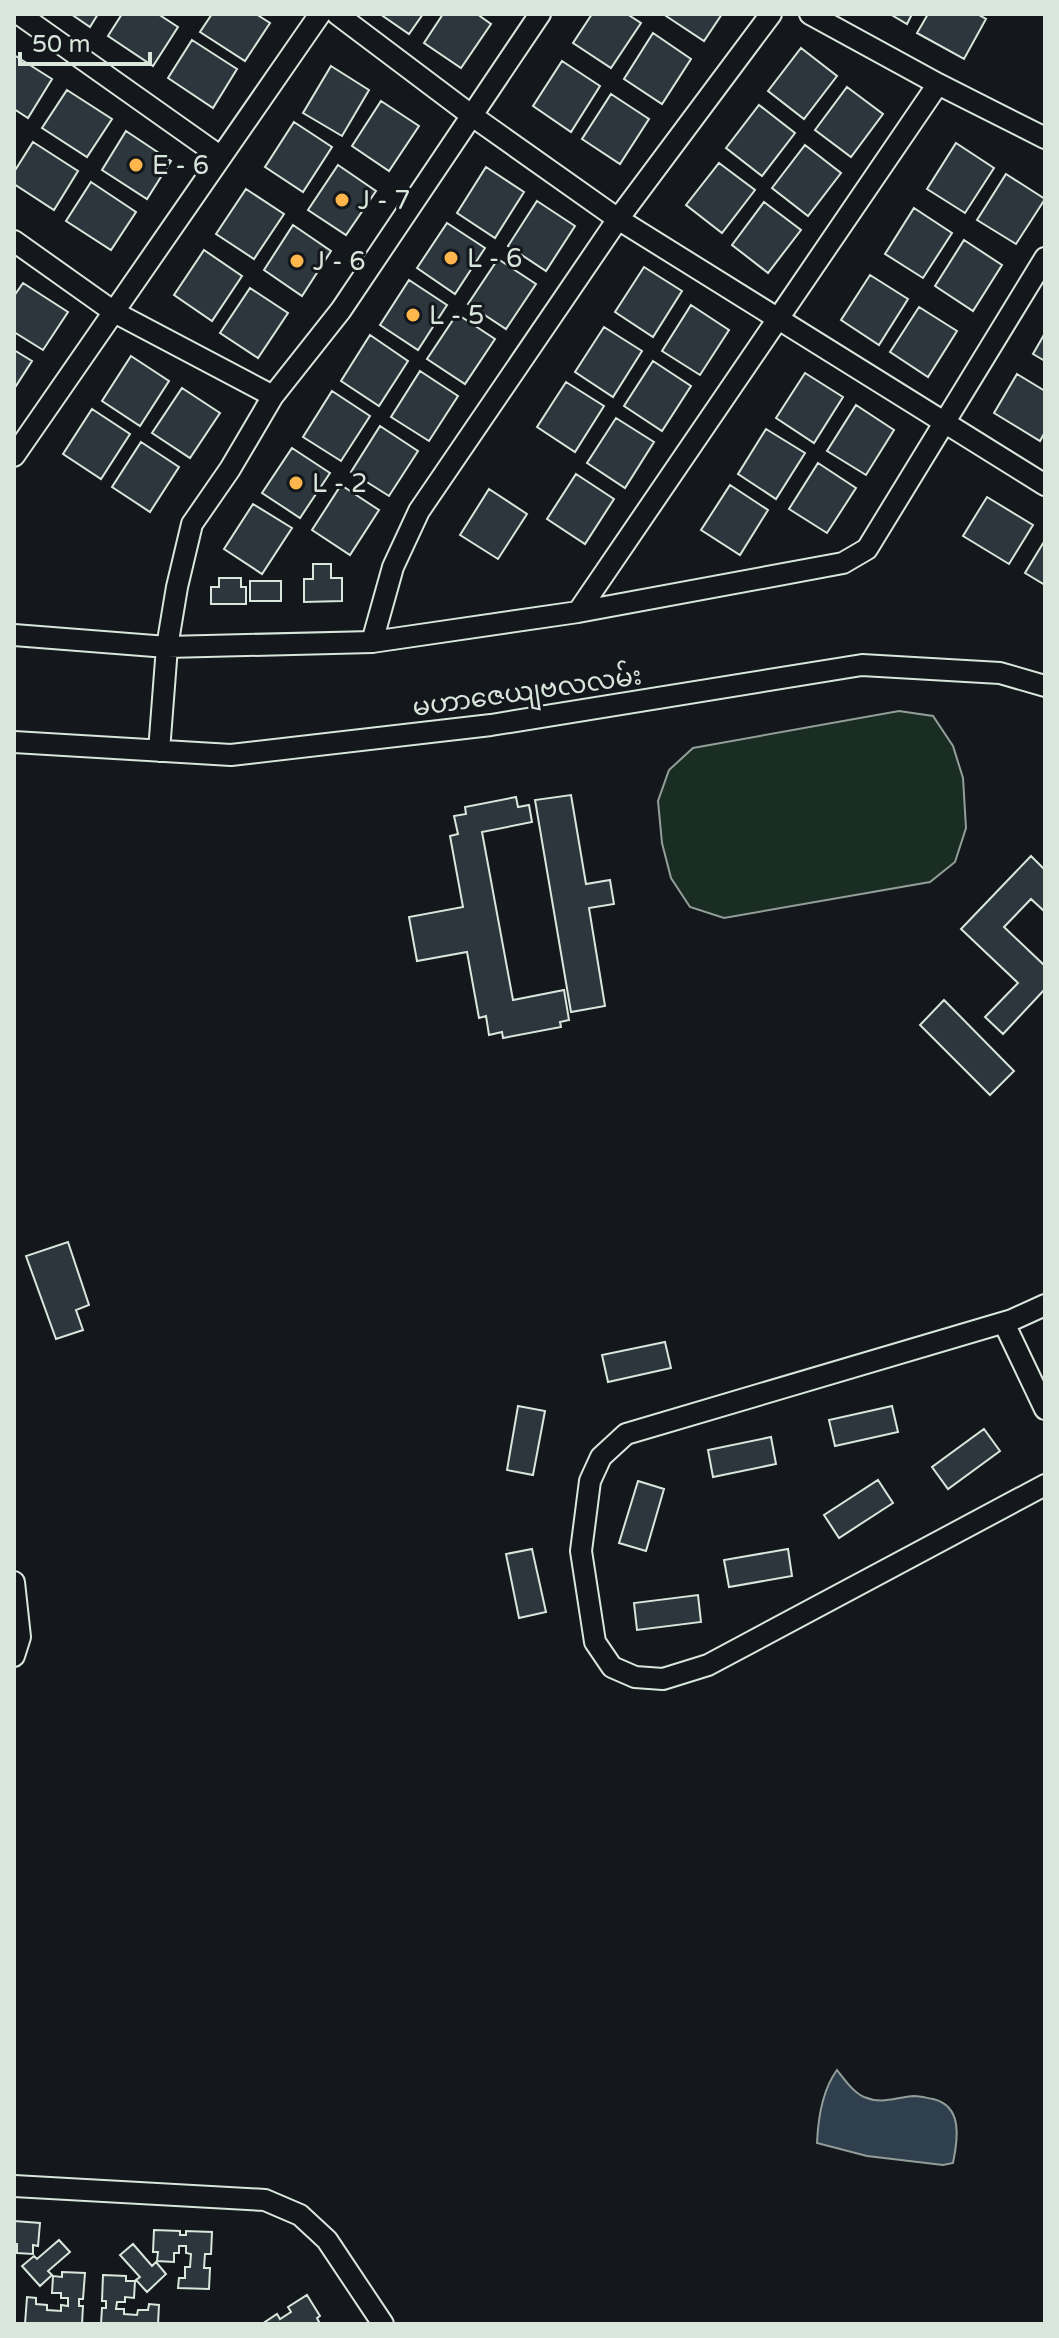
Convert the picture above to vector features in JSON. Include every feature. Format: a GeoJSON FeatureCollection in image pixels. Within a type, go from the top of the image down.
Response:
{"type":"FeatureCollection","features":[{"type":"Feature","properties":{"kind":"street"},"geometry":{"type":"LineString","coordinates":[[19,14],[221,157]]}},
{"type":"Feature","properties":{"kind":"street"},"geometry":{"type":"LineString","coordinates":[[14,456],[22,429],[114,312],[320,14]]}},
{"type":"Feature","properties":{"kind":"street"},"geometry":{"type":"LineString","coordinates":[[337,14],[471,115],[618,219],[1045,485]]}},
{"type":"Feature","properties":{"kind":"street"},"geometry":{"type":"LineString","coordinates":[[159,751],[167,647],[192,524],[230,469],[273,396],[341,310],[540,14]]}},
{"type":"Feature","properties":{"kind":"street"},"geometry":{"type":"LineString","coordinates":[[372,642],[393,567],[419,511],[618,219],[771,14]]}},
{"type":"Feature","properties":{"kind":"street"},"geometry":{"type":"LineString","coordinates":[[810,14],[1045,138]]}},
{"type":"Feature","properties":{"kind":"street"},"geometry":{"type":"LineString","coordinates":[[578,612],[938,84]]}},
{"type":"Feature","properties":{"kind":"street"},"geometry":{"type":"LineString","coordinates":[[14,241],[114,312],[273,396]]}},
{"type":"Feature","properties":{"kind":"street"},"geometry":{"type":"LineString","coordinates":[[14,635],[167,647],[372,642],[578,612],[850,560],[867,549],[1044,262]]}},
{"type":"Feature","properties":{"kind":"street","name":"မဟာဇေယျဗလလမ်း"},"geometry":{"type":"LineString","coordinates":[[14,742],[231,755],[491,725],[862,665],[1000,673],[1045,686]]}},
{"type":"Feature","properties":{"kind":"street"},"geometry":{"type":"LineString","coordinates":[[1045,1305],[1004,1323],[626,1434],[601,1457],[590,1481],[581,1551],[595,1642],[612,1667],[635,1677],[663,1679],[708,1665],[1045,1485]]}},
{"type":"Feature","properties":{"kind":"street"},"geometry":{"type":"LineString","coordinates":[[1004,1323],[1045,1409]]}},
{"type":"Feature","properties":{"kind":"street"},"geometry":{"type":"LineString","coordinates":[[14,1582],[20,1637],[14,1656]]}},
{"type":"Feature","properties":{"kind":"street"},"geometry":{"type":"LineString","coordinates":[[14,2186],[265,2200],[300,2215],[327,2240],[383,2324]]}},
{"type":"Feature","properties":{"kind":"green space"},"geometry":{"type":"Polygon","coordinates":[[[899,711],[933,716],[953,746],[963,778],[966,828],[955,862],[930,882],[724,918],[690,907],[671,878],[662,843],[658,801],[669,770],[693,748],[899,711]]]}},
{"type":"Feature","properties":{"kind":"water"},"geometry":{"type":"Polygon","coordinates":[[[837,2070],[864,2097],[883,2100],[916,2096],[943,2103],[954,2116],[956,2125],[953,2163],[943,2165],[867,2156],[817,2143],[822,2105],[837,2070]]]}},
{"type":"Feature","properties":{"kind":"building"},"geometry":{"type":"Polygon","coordinates":[[[71,14],[98,14],[90,27],[71,14]]]}},
{"type":"Feature","properties":{"kind":"building"},"geometry":{"type":"Polygon","coordinates":[[[122,14],[158,14],[178,27],[153,66],[108,36],[122,14]]]}},
{"type":"Feature","properties":{"kind":"building"},"geometry":{"type":"Polygon","coordinates":[[[212,14],[256,14],[270,23],[245,61],[200,32],[212,14]]]}},
{"type":"Feature","properties":{"kind":"building"},"geometry":{"type":"Polygon","coordinates":[[[380,14],[423,14],[409,34],[380,14]]]}},
{"type":"Feature","properties":{"kind":"building"},"geometry":{"type":"Polygon","coordinates":[[[443,14],[477,14],[491,24],[461,68],[424,43],[443,14]]]}},
{"type":"Feature","properties":{"kind":"building"},"geometry":{"type":"Polygon","coordinates":[[[592,14],[627,14],[641,23],[611,68],[573,43],[592,14]]]}},
{"type":"Feature","properties":{"kind":"building"},"geometry":{"type":"Polygon","coordinates":[[[667,14],[722,14],[704,41],[667,14]]]}},
{"type":"Feature","properties":{"kind":"building"},"geometry":{"type":"Polygon","coordinates":[[[890,14],[912,14],[907,24],[890,14]]]}},
{"type":"Feature","properties":{"kind":"building"},"geometry":{"type":"Polygon","coordinates":[[[928,14],[977,14],[986,19],[964,59],[917,33],[928,14]]]}},
{"type":"Feature","properties":{"kind":"building"},"geometry":{"type":"Polygon","coordinates":[[[653,33],[691,59],[662,104],[624,79],[653,33]]]}},
{"type":"Feature","properties":{"kind":"building"},"geometry":{"type":"Polygon","coordinates":[[[192,40],[237,69],[213,108],[168,78],[192,40]]]}},
{"type":"Feature","properties":{"kind":"building"},"geometry":{"type":"Polygon","coordinates":[[[801,48],[837,76],[804,119],[768,91],[801,48]]]}},
{"type":"Feature","properties":{"kind":"building"},"geometry":{"type":"Polygon","coordinates":[[[14,55],[52,79],[28,118],[14,109],[14,55]]]}},
{"type":"Feature","properties":{"kind":"building"},"geometry":{"type":"Polygon","coordinates":[[[562,61],[600,86],[571,132],[533,106],[562,61]]]}},
{"type":"Feature","properties":{"kind":"building"},"geometry":{"type":"Polygon","coordinates":[[[331,66],[369,90],[342,136],[303,113],[331,66]]]}},
{"type":"Feature","properties":{"kind":"building"},"geometry":{"type":"Polygon","coordinates":[[[847,87],[883,114],[851,157],[815,130],[847,87]]]}},
{"type":"Feature","properties":{"kind":"building"},"geometry":{"type":"Polygon","coordinates":[[[67,90],[112,119],[87,157],[42,128],[67,90]]]}},
{"type":"Feature","properties":{"kind":"building"},"geometry":{"type":"Polygon","coordinates":[[[611,94],[649,119],[620,164],[582,139],[611,94]]]}},
{"type":"Feature","properties":{"kind":"building"},"geometry":{"type":"Polygon","coordinates":[[[381,101],[419,126],[389,171],[352,146],[381,101]]]}},
{"type":"Feature","properties":{"kind":"building"},"geometry":{"type":"Polygon","coordinates":[[[759,105],[795,133],[762,176],[726,148],[759,105]]]}},
{"type":"Feature","properties":{"kind":"building"},"geometry":{"type":"Polygon","coordinates":[[[294,122],[332,147],[303,192],[265,167],[294,122]]]}},
{"type":"Feature","properties":{"kind":"building","name":"E - 6"},"geometry":{"type":"Polygon","coordinates":[[[126,131],[171,161],[147,199],[102,170],[126,131]]]}},
{"type":"Feature","properties":{"kind":"building"},"geometry":{"type":"Polygon","coordinates":[[[33,142],[78,171],[54,210],[14,184],[14,172],[33,142]]]}},
{"type":"Feature","properties":{"kind":"building"},"geometry":{"type":"Polygon","coordinates":[[[956,143],[994,168],[965,213],[927,189],[956,143]]]}},
{"type":"Feature","properties":{"kind":"building"},"geometry":{"type":"Polygon","coordinates":[[[805,145],[841,173],[808,216],[772,188],[805,145]]]}},
{"type":"Feature","properties":{"kind":"building"},"geometry":{"type":"Polygon","coordinates":[[[719,163],[755,190],[722,233],[686,205],[719,163]]]}},
{"type":"Feature","properties":{"kind":"building","name":"J - 7"},"geometry":{"type":"Polygon","coordinates":[[[338,165],[376,191],[346,235],[308,210],[338,165]]]}},
{"type":"Feature","properties":{"kind":"building"},"geometry":{"type":"Polygon","coordinates":[[[486,167],[524,192],[495,238],[457,213],[486,167]]]}},
{"type":"Feature","properties":{"kind":"building"},"geometry":{"type":"Polygon","coordinates":[[[1006,174],[1045,199],[1016,244],[977,220],[1006,174]]]}},
{"type":"Feature","properties":{"kind":"building"},"geometry":{"type":"Polygon","coordinates":[[[91,182],[136,212],[111,250],[66,221],[91,182]]]}},
{"type":"Feature","properties":{"kind":"building"},"geometry":{"type":"Polygon","coordinates":[[[246,189],[284,214],[254,259],[216,234],[246,189]]]}},
{"type":"Feature","properties":{"kind":"building"},"geometry":{"type":"Polygon","coordinates":[[[537,201],[575,226],[546,271],[508,246],[537,201]]]}},
{"type":"Feature","properties":{"kind":"building"},"geometry":{"type":"Polygon","coordinates":[[[764,202],[801,230],[768,273],[732,245],[764,202]]]}},
{"type":"Feature","properties":{"kind":"building"},"geometry":{"type":"Polygon","coordinates":[[[914,208],[952,233],[923,278],[885,254],[914,208]]]}},
{"type":"Feature","properties":{"kind":"building","name":"L - 6"},"geometry":{"type":"Polygon","coordinates":[[[447,223],[485,248],[455,294],[417,268],[447,223]]]}},
{"type":"Feature","properties":{"kind":"building","name":"J - 6"},"geometry":{"type":"Polygon","coordinates":[[[293,225],[331,251],[302,296],[264,270],[293,225]]]}},
{"type":"Feature","properties":{"kind":"building"},"geometry":{"type":"Polygon","coordinates":[[[964,240],[1002,265],[973,311],[935,286],[964,240]]]}},
{"type":"Feature","properties":{"kind":"building"},"geometry":{"type":"Polygon","coordinates":[[[204,250],[242,276],[212,321],[174,295],[204,250]]]}},
{"type":"Feature","properties":{"kind":"building"},"geometry":{"type":"Polygon","coordinates":[[[498,259],[536,284],[506,329],[468,304],[498,259]]]}},
{"type":"Feature","properties":{"kind":"building"},"geometry":{"type":"Polygon","coordinates":[[[644,267],[682,291],[653,337],[615,312],[644,267]]]}},
{"type":"Feature","properties":{"kind":"building"},"geometry":{"type":"Polygon","coordinates":[[[870,275],[908,299],[879,345],[841,320],[870,275]]]}},
{"type":"Feature","properties":{"kind":"building","name":"L - 5"},"geometry":{"type":"Polygon","coordinates":[[[409,280],[447,305],[418,350],[380,325],[409,280]]]}},
{"type":"Feature","properties":{"kind":"building"},"geometry":{"type":"Polygon","coordinates":[[[23,283],[68,312],[43,350],[14,332],[14,296],[23,283]]]}},
{"type":"Feature","properties":{"kind":"building"},"geometry":{"type":"Polygon","coordinates":[[[250,288],[288,313],[258,358],[220,333],[250,288]]]}},
{"type":"Feature","properties":{"kind":"building"},"geometry":{"type":"Polygon","coordinates":[[[691,305],[729,330],[700,375],[662,351],[691,305]]]}},
{"type":"Feature","properties":{"kind":"building"},"geometry":{"type":"Polygon","coordinates":[[[919,307],[957,331],[928,377],[890,352],[919,307]]]}},
{"type":"Feature","properties":{"kind":"building"},"geometry":{"type":"Polygon","coordinates":[[[457,314],[495,339],[465,384],[427,359],[457,314]]]}},
{"type":"Feature","properties":{"kind":"building"},"geometry":{"type":"Polygon","coordinates":[[[604,327],[642,351],[613,397],[575,372],[604,327]]]}},
{"type":"Feature","properties":{"kind":"building"},"geometry":{"type":"Polygon","coordinates":[[[1045,333],[1045,361],[1033,354],[1045,333]]]}},
{"type":"Feature","properties":{"kind":"building"},"geometry":{"type":"Polygon","coordinates":[[[370,335],[408,361],[379,406],[341,381],[370,335]]]}},
{"type":"Feature","properties":{"kind":"building"},"geometry":{"type":"Polygon","coordinates":[[[14,350],[32,361],[14,389],[14,350]]]}},
{"type":"Feature","properties":{"kind":"building"},"geometry":{"type":"Polygon","coordinates":[[[131,356],[169,381],[140,426],[102,401],[131,356]]]}},
{"type":"Feature","properties":{"kind":"building"},"geometry":{"type":"Polygon","coordinates":[[[653,361],[691,386],[662,431],[624,406],[653,361]]]}},
{"type":"Feature","properties":{"kind":"building"},"geometry":{"type":"Polygon","coordinates":[[[420,371],[458,396],[429,441],[391,417],[420,371]]]}},
{"type":"Feature","properties":{"kind":"building"},"geometry":{"type":"Polygon","coordinates":[[[805,373],[843,397],[814,443],[776,418],[805,373]]]}},
{"type":"Feature","properties":{"kind":"building"},"geometry":{"type":"Polygon","coordinates":[[[1017,374],[1045,391],[1045,432],[1040,441],[994,413],[1017,374]]]}},
{"type":"Feature","properties":{"kind":"building"},"geometry":{"type":"Polygon","coordinates":[[[566,382],[604,406],[575,452],[537,427],[566,382]]]}},
{"type":"Feature","properties":{"kind":"building"},"geometry":{"type":"Polygon","coordinates":[[[182,388],[220,413],[190,458],[152,433],[182,388]]]}},
{"type":"Feature","properties":{"kind":"building"},"geometry":{"type":"Polygon","coordinates":[[[332,391],[370,416],[341,461],[303,437],[332,391]]]}},
{"type":"Feature","properties":{"kind":"building"},"geometry":{"type":"Polygon","coordinates":[[[856,405],[894,430],[866,475],[827,451],[856,405]]]}},
{"type":"Feature","properties":{"kind":"building"},"geometry":{"type":"Polygon","coordinates":[[[92,409],[130,434],[101,479],[63,454],[92,409]]]}},
{"type":"Feature","properties":{"kind":"building"},"geometry":{"type":"Polygon","coordinates":[[[616,418],[654,442],[625,488],[587,463],[616,418]]]}},
{"type":"Feature","properties":{"kind":"building"},"geometry":{"type":"Polygon","coordinates":[[[380,426],[418,451],[389,496],[351,472],[380,426]]]}},
{"type":"Feature","properties":{"kind":"building"},"geometry":{"type":"Polygon","coordinates":[[[766,429],[805,453],[776,499],[738,474],[766,429]]]}},
{"type":"Feature","properties":{"kind":"building"},"geometry":{"type":"Polygon","coordinates":[[[141,442],[179,467],[150,512],[112,487],[141,442]]]}},
{"type":"Feature","properties":{"kind":"building","name":"L - 2"},"geometry":{"type":"Polygon","coordinates":[[[292,448],[330,473],[300,518],[262,493],[292,448]]]}},
{"type":"Feature","properties":{"kind":"building"},"geometry":{"type":"Polygon","coordinates":[[[818,463],[856,488],[827,533],[789,509],[818,463]]]}},
{"type":"Feature","properties":{"kind":"building"},"geometry":{"type":"Polygon","coordinates":[[[576,474],[614,499],[585,544],[547,519],[576,474]]]}},
{"type":"Feature","properties":{"kind":"building"},"geometry":{"type":"Polygon","coordinates":[[[341,485],[379,510],[350,555],[312,530],[341,485]]]}},
{"type":"Feature","properties":{"kind":"building"},"geometry":{"type":"Polygon","coordinates":[[[730,485],[768,510],[740,555],[701,530],[730,485]]]}},
{"type":"Feature","properties":{"kind":"building"},"geometry":{"type":"Polygon","coordinates":[[[489,489],[527,514],[498,559],[460,535],[489,489]]]}},
{"type":"Feature","properties":{"kind":"building"},"geometry":{"type":"Polygon","coordinates":[[[987,497],[1033,525],[1009,564],[963,536],[987,497]]]}},
{"type":"Feature","properties":{"kind":"building"},"geometry":{"type":"Polygon","coordinates":[[[253,504],[292,528],[262,574],[224,549],[253,504]]]}},
{"type":"Feature","properties":{"kind":"building"},"geometry":{"type":"Polygon","coordinates":[[[1045,540],[1045,585],[1025,573],[1045,540]]]}},
{"type":"Feature","properties":{"kind":"building"},"geometry":{"type":"Polygon","coordinates":[[[313,564],[331,564],[331,578],[342,578],[342,601],[304,602],[304,579],[313,579],[313,564]]]}},
{"type":"Feature","properties":{"kind":"building"},"geometry":{"type":"Polygon","coordinates":[[[219,578],[241,578],[241,587],[246,587],[246,604],[211,604],[211,587],[219,587],[219,578]]]}},
{"type":"Feature","properties":{"kind":"building"},"geometry":{"type":"Polygon","coordinates":[[[250,581],[281,581],[281,601],[250,601],[250,581]]]}},
{"type":"Feature","properties":{"kind":"building"},"geometry":{"type":"Polygon","coordinates":[[[571,795],[586,884],[610,880],[614,904],[589,908],[605,1006],[571,1012],[535,800],[571,795]]]}},
{"type":"Feature","properties":{"kind":"building"},"geometry":{"type":"Polygon","coordinates":[[[516,797],[518,807],[529,805],[532,822],[482,832],[513,1000],[564,990],[569,1020],[560,1022],[561,1027],[503,1038],[502,1032],[489,1035],[486,1016],[479,1018],[467,952],[417,961],[409,917],[463,907],[450,836],[458,834],[454,816],[466,814],[465,807],[516,797]]]}},
{"type":"Feature","properties":{"kind":"building"},"geometry":{"type":"Polygon","coordinates":[[[1031,856],[1045,870],[1045,912],[1031,899],[1004,927],[1045,966],[1045,989],[1003,1034],[985,1017],[1018,983],[961,929],[1031,856]]]}},
{"type":"Feature","properties":{"kind":"building"},"geometry":{"type":"Polygon","coordinates":[[[944,1000],[1014,1071],[990,1095],[920,1025],[944,1000]]]}},
{"type":"Feature","properties":{"kind":"building"},"geometry":{"type":"Polygon","coordinates":[[[68,1242],[89,1305],[76,1310],[83,1330],[56,1339],[26,1256],[68,1242]]]}},
{"type":"Feature","properties":{"kind":"building"},"geometry":{"type":"Polygon","coordinates":[[[665,1342],[671,1368],[608,1382],[602,1355],[665,1342]]]}},
{"type":"Feature","properties":{"kind":"building"},"geometry":{"type":"Polygon","coordinates":[[[518,1406],[545,1411],[533,1475],[507,1470],[518,1406]]]}},
{"type":"Feature","properties":{"kind":"building"},"geometry":{"type":"Polygon","coordinates":[[[892,1406],[898,1432],[835,1446],[829,1420],[892,1406]]]}},
{"type":"Feature","properties":{"kind":"building"},"geometry":{"type":"Polygon","coordinates":[[[984,1429],[1000,1451],[948,1489],[932,1467],[984,1429]]]}},
{"type":"Feature","properties":{"kind":"building"},"geometry":{"type":"Polygon","coordinates":[[[771,1437],[776,1464],[713,1477],[708,1450],[771,1437]]]}},
{"type":"Feature","properties":{"kind":"building"},"geometry":{"type":"Polygon","coordinates":[[[878,1480],[893,1503],[839,1538],[824,1515],[878,1480]]]}},
{"type":"Feature","properties":{"kind":"building"},"geometry":{"type":"Polygon","coordinates":[[[638,1481],[664,1489],[646,1551],[619,1543],[638,1481]]]}},
{"type":"Feature","properties":{"kind":"building"},"geometry":{"type":"Polygon","coordinates":[[[532,1549],[546,1612],[519,1618],[506,1554],[532,1549]]]}},
{"type":"Feature","properties":{"kind":"building"},"geometry":{"type":"Polygon","coordinates":[[[788,1549],[792,1576],[729,1587],[724,1560],[788,1549]]]}},
{"type":"Feature","properties":{"kind":"building"},"geometry":{"type":"Polygon","coordinates":[[[698,1595],[701,1622],[637,1630],[634,1603],[698,1595]]]}},
{"type":"Feature","properties":{"kind":"building"},"geometry":{"type":"Polygon","coordinates":[[[14,2221],[40,2223],[38,2246],[33,2245],[33,2254],[17,2253],[14,2221]]]}},
{"type":"Feature","properties":{"kind":"building"},"geometry":{"type":"Polygon","coordinates":[[[154,2230],[180,2231],[180,2235],[186,2235],[186,2231],[212,2232],[211,2254],[205,2254],[204,2268],[210,2268],[209,2289],[178,2288],[179,2278],[185,2278],[185,2267],[190,2267],[191,2254],[186,2253],[186,2246],[179,2246],[179,2253],[174,2253],[174,2262],[157,2261],[158,2252],[153,2252],[154,2230]]]}},
{"type":"Feature","properties":{"kind":"building"},"geometry":{"type":"Polygon","coordinates":[[[59,2240],[70,2252],[48,2271],[52,2275],[40,2286],[22,2266],[34,2256],[37,2259],[59,2240]]]}},
{"type":"Feature","properties":{"kind":"building"},"geometry":{"type":"Polygon","coordinates":[[[133,2244],[152,2266],[156,2262],[166,2274],[147,2292],[136,2280],[140,2277],[120,2255],[133,2244]]]}},
{"type":"Feature","properties":{"kind":"building"},"geometry":{"type":"Polygon","coordinates":[[[62,2272],[85,2273],[83,2299],[79,2299],[79,2306],[83,2306],[82,2324],[25,2324],[27,2297],[36,2298],[36,2304],[47,2305],[47,2310],[61,2311],[61,2305],[68,2306],[68,2298],[61,2298],[61,2293],[52,2293],[53,2276],[62,2277],[62,2272]]]}},
{"type":"Feature","properties":{"kind":"building"},"geometry":{"type":"Polygon","coordinates":[[[103,2275],[126,2276],[126,2281],[135,2281],[134,2298],[125,2297],[125,2302],[117,2302],[116,2309],[124,2309],[124,2314],[137,2315],[138,2310],[148,2310],[149,2304],[159,2305],[158,2324],[101,2324],[102,2308],[106,2308],[106,2301],[102,2301],[103,2275]]]}},
{"type":"Feature","properties":{"kind":"building"},"geometry":{"type":"Polygon","coordinates":[[[307,2295],[320,2316],[317,2318],[320,2324],[262,2324],[277,2314],[280,2319],[291,2312],[288,2307],[307,2295]]]}},
{"type":"Feature","properties":{"kind":"place","name":"E - 6"},"geometry":{"type":"Point","coordinates":[136,165]}},
{"type":"Feature","properties":{"kind":"place","name":"J - 7"},"geometry":{"type":"Point","coordinates":[342,200]}},
{"type":"Feature","properties":{"kind":"place","name":"L - 6"},"geometry":{"type":"Point","coordinates":[451,258]}},
{"type":"Feature","properties":{"kind":"place","name":"J - 6"},"geometry":{"type":"Point","coordinates":[297,261]}},
{"type":"Feature","properties":{"kind":"place","name":"L - 5"},"geometry":{"type":"Point","coordinates":[413,315]}},
{"type":"Feature","properties":{"kind":"place","name":"L - 2"},"geometry":{"type":"Point","coordinates":[296,483]}}]}
